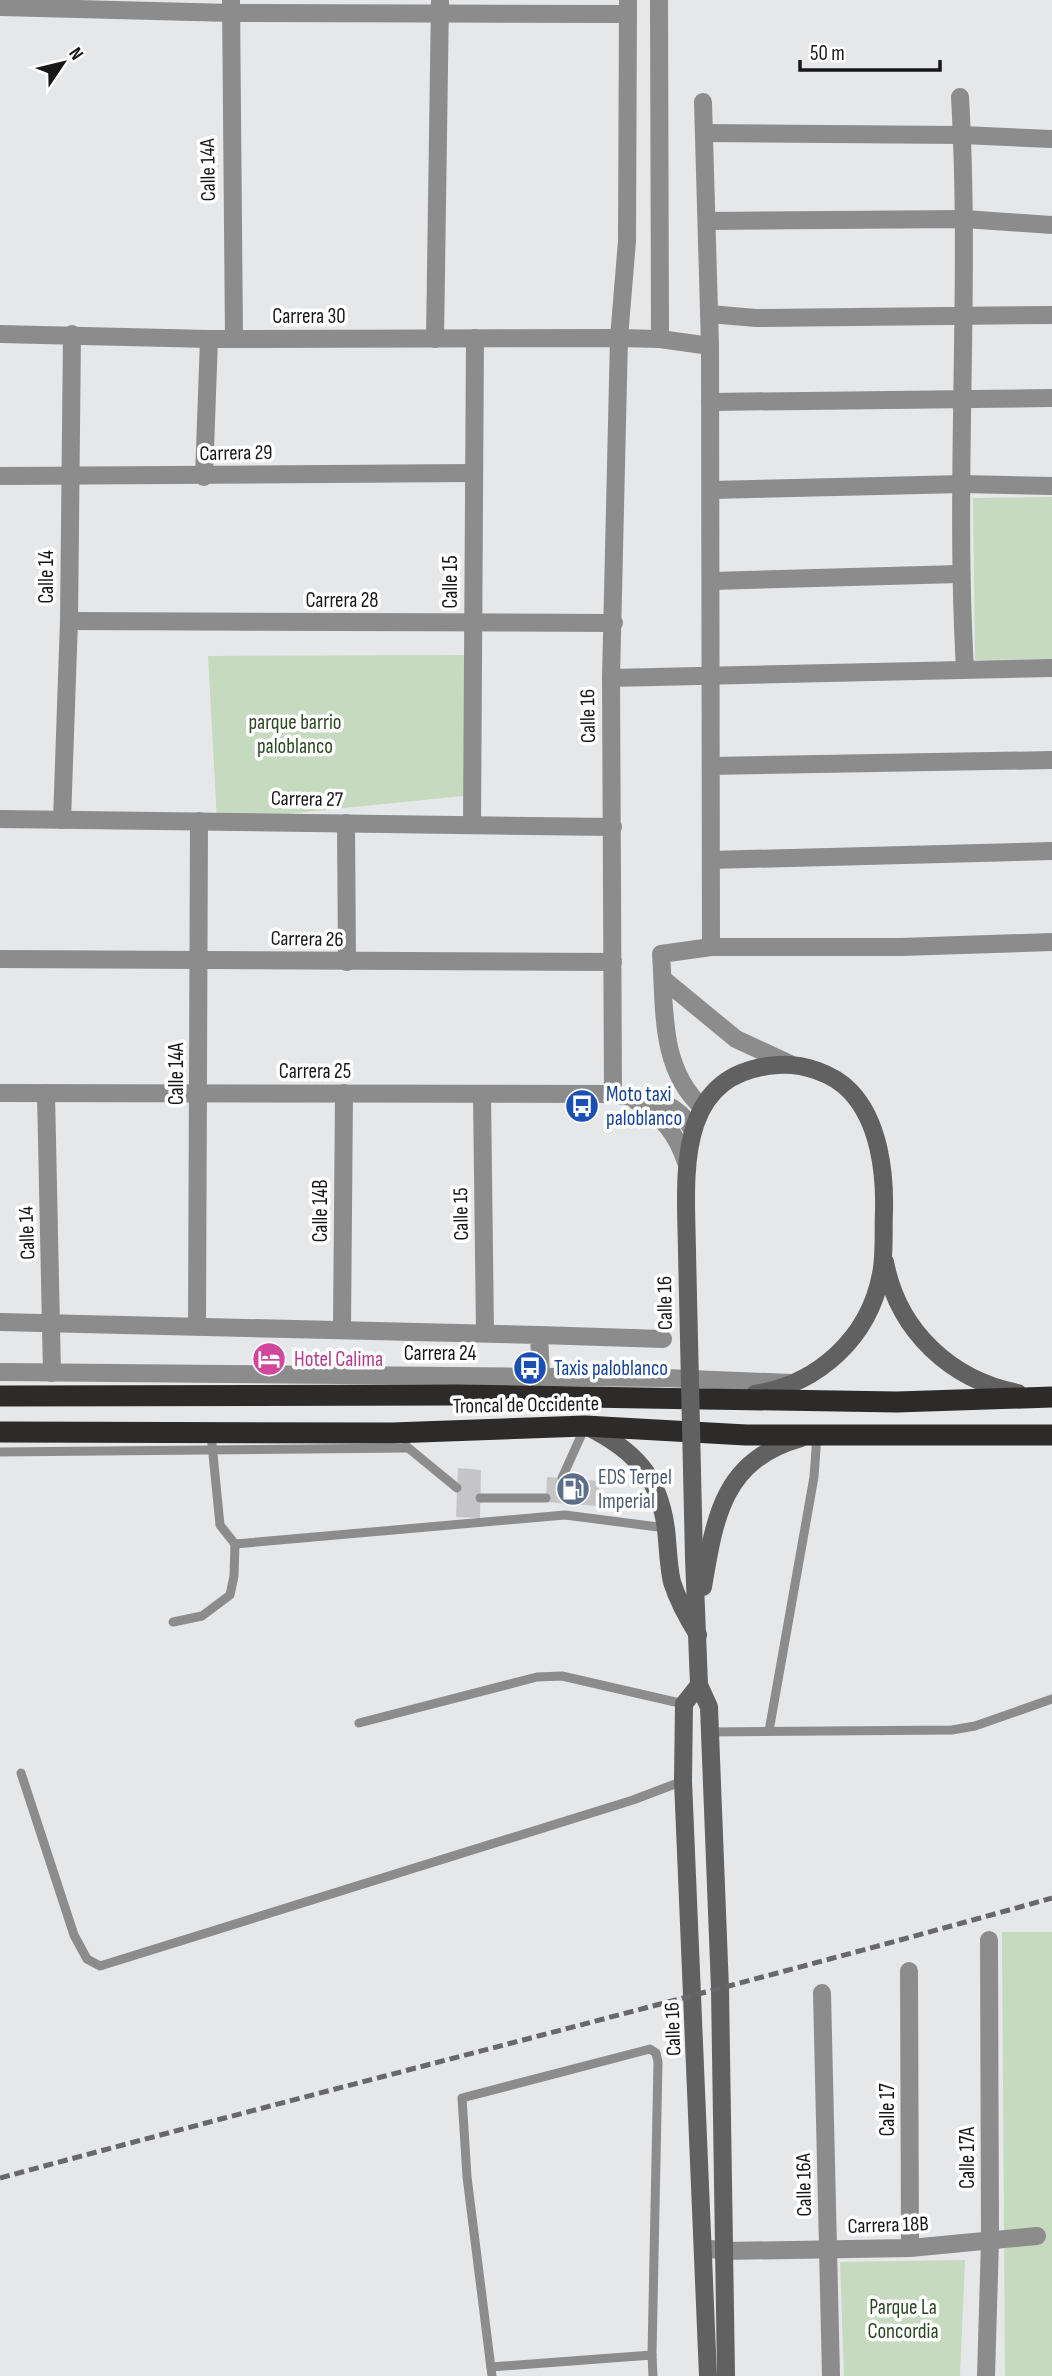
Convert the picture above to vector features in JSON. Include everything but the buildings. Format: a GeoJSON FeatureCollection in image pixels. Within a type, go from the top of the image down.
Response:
{"type":"FeatureCollection","features":[{"type":"Feature","properties":{"kind":"highway","name":"Troncal de Occidente"},"geometry":{"type":"LineString","coordinates":[[0,1396],[457,1395],[897,1402],[1052,1396]]}},
{"type":"Feature","properties":{"kind":"highway","name":"Troncal de Occidente"},"geometry":{"type":"LineString","coordinates":[[0,1432],[211,1440],[585,1426],[746,1435],[1052,1436]]}},
{"type":"Feature","properties":{"kind":"street"},"geometry":{"type":"LineString","coordinates":[[659,0],[660,339]]}},
{"type":"Feature","properties":{"kind":"street","name":"Calle 14A"},"geometry":{"type":"LineString","coordinates":[[231,6],[234,339]]}},
{"type":"Feature","properties":{"kind":"street"},"geometry":{"type":"LineString","coordinates":[[435,339],[440,6]]}},
{"type":"Feature","properties":{"kind":"street"},"geometry":{"type":"LineString","coordinates":[[0,7],[628,7]]}},
{"type":"Feature","properties":{"kind":"street","name":"Calle 16"},"geometry":{"type":"LineString","coordinates":[[622,1096],[613,962],[611,678],[619,338],[627,241],[628,7]]}},
{"type":"Feature","properties":{"kind":"street"},"geometry":{"type":"LineString","coordinates":[[960,97],[966,316],[959,574],[965,669]]}},
{"type":"Feature","properties":{"kind":"street"},"geometry":{"type":"LineString","coordinates":[[703,102],[710,346],[711,947]]}},
{"type":"Feature","properties":{"kind":"street"},"geometry":{"type":"LineString","coordinates":[[704,134],[962,135],[1052,139]]}},
{"type":"Feature","properties":{"kind":"street"},"geometry":{"type":"LineString","coordinates":[[707,221],[965,219],[1052,225]]}},
{"type":"Feature","properties":{"kind":"street"},"geometry":{"type":"LineString","coordinates":[[709,314],[757,318],[1052,315]]}},
{"type":"Feature","properties":{"kind":"street","name":"Carrera 30"},"geometry":{"type":"LineString","coordinates":[[0,334],[209,339],[619,338],[660,339],[710,346]]}},
{"type":"Feature","properties":{"kind":"street","name":"Calle 14"},"geometry":{"type":"LineString","coordinates":[[62,820],[69,621],[72,334]]}},
{"type":"Feature","properties":{"kind":"street","name":"Calle 15"},"geometry":{"type":"LineString","coordinates":[[472,825],[475,338]]}},
{"type":"Feature","properties":{"kind":"street"},"geometry":{"type":"LineString","coordinates":[[204,477],[209,339]]}},
{"type":"Feature","properties":{"kind":"street"},"geometry":{"type":"LineString","coordinates":[[710,402],[1052,398]]}},
{"type":"Feature","properties":{"kind":"street","name":"Carrera 29"},"geometry":{"type":"LineString","coordinates":[[0,476],[473,474]]}},
{"type":"Feature","properties":{"kind":"street"},"geometry":{"type":"LineString","coordinates":[[711,490],[963,484],[1052,485]]}},
{"type":"Feature","properties":{"kind":"street"},"geometry":{"type":"LineString","coordinates":[[712,581],[959,574]]}},
{"type":"Feature","properties":{"kind":"street","name":"Carrera 28"},"geometry":{"type":"LineString","coordinates":[[69,621],[614,623]]}},
{"type":"Feature","properties":{"kind":"street"},"geometry":{"type":"LineString","coordinates":[[611,678],[1052,668]]}},
{"type":"Feature","properties":{"kind":"street"},"geometry":{"type":"LineString","coordinates":[[711,766],[1052,760]]}},
{"type":"Feature","properties":{"kind":"street","name":"Carrera 27"},"geometry":{"type":"LineString","coordinates":[[0,819],[613,827]]}},
{"type":"Feature","properties":{"kind":"street","name":"Calle 14A"},"geometry":{"type":"LineString","coordinates":[[197,1326],[199,821]]}},
{"type":"Feature","properties":{"kind":"street"},"geometry":{"type":"LineString","coordinates":[[346,823],[347,962]]}},
{"type":"Feature","properties":{"kind":"street"},"geometry":{"type":"LineString","coordinates":[[711,860],[1052,851]]}},
{"type":"Feature","properties":{"kind":"street"},"geometry":{"type":"LineString","coordinates":[[790,1064],[756,1066],[723,1084],[702,1107],[685,1092],[671,1058],[661,954],[711,947],[901,947],[1052,942]]}},
{"type":"Feature","properties":{"kind":"street","name":"Carrera 26"},"geometry":{"type":"LineString","coordinates":[[0,959],[613,962]]}},
{"type":"Feature","properties":{"kind":"street"},"geometry":{"type":"LineString","coordinates":[[663,979],[693,1007],[736,1039],[790,1064],[819,1071],[850,1091],[869,1119],[885,1189],[882,1273],[866,1318],[836,1356],[796,1383],[772,1391],[728,1399]]}},
{"type":"Feature","properties":{"kind":"street","name":"Carrera 25"},"geometry":{"type":"LineString","coordinates":[[0,1093],[622,1096],[671,1106],[683,1115],[692,1129]]}},
{"type":"Feature","properties":{"kind":"street","name":"Calle 14"},"geometry":{"type":"LineString","coordinates":[[46,1093],[52,1373]]}},
{"type":"Feature","properties":{"kind":"street","name":"Calle 14B"},"geometry":{"type":"LineString","coordinates":[[342,1328],[344,1093]]}},
{"type":"Feature","properties":{"kind":"street","name":"Calle 15"},"geometry":{"type":"LineString","coordinates":[[482,1094],[485,1333]]}},
{"type":"Feature","properties":{"kind":"street"},"geometry":{"type":"LineString","coordinates":[[622,1096],[667,1123],[678,1139],[686,1162]]}},
{"type":"Feature","properties":{"kind":"street","name":"Calle 16"},"geometry":{"type":"LineString","coordinates":[[702,1107],[692,1129],[686,1162],[687,1252],[699,1685],[709,1707],[720,1989],[726,2376]]}},
{"type":"Feature","properties":{"kind":"street"},"geometry":{"type":"LineString","coordinates":[[883,1248],[892,1287],[909,1323],[945,1362],[991,1387],[1017,1393],[1052,1396]]}},
{"type":"Feature","properties":{"kind":"street"},"geometry":{"type":"LineString","coordinates":[[0,1322],[342,1328],[663,1339]]}},
{"type":"Feature","properties":{"kind":"street"},"geometry":{"type":"LineString","coordinates":[[539,1335],[541,1377]]}},
{"type":"Feature","properties":{"kind":"street","name":"Carrera 24"},"geometry":{"type":"LineString","coordinates":[[0,1372],[541,1377],[796,1383]]}},
{"type":"Feature","properties":{"kind":"street"},"geometry":{"type":"LineString","coordinates":[[585,1426],[617,1441],[646,1471],[658,1493],[666,1528],[672,1581],[685,1615],[698,1627]]}},
{"type":"Feature","properties":{"kind":"street"},"geometry":{"type":"LineString","coordinates":[[698,1627],[715,1519],[731,1486],[746,1466],[761,1456],[785,1443],[817,1434]]}},
{"type":"Feature","properties":{"kind":"street"},"geometry":{"type":"LineString","coordinates":[[684,1704],[699,1685]]}},
{"type":"Feature","properties":{"kind":"street","name":"Calle 16"},"geometry":{"type":"LineString","coordinates":[[684,1704],[683,1781],[708,2376]]}},
{"type":"Feature","properties":{"kind":"street","name":"Calle 17A"},"geometry":{"type":"LineString","coordinates":[[986,2376],[990,2241],[989,1940]]}},
{"type":"Feature","properties":{"kind":"street","name":"Calle 17"},"geometry":{"type":"LineString","coordinates":[[909,1970],[910,2248]]}},
{"type":"Feature","properties":{"kind":"street","name":"Calle 16A"},"geometry":{"type":"LineString","coordinates":[[822,1993],[831,2376]]}},
{"type":"Feature","properties":{"kind":"street","name":"Carrera 18B"},"geometry":{"type":"LineString","coordinates":[[704,2248],[725,2251],[910,2248],[1037,2236]]}},
{"type":"Feature","properties":{"kind":"lane"},"geometry":{"type":"LineString","coordinates":[[562,1478],[585,1426]]}},
{"type":"Feature","properties":{"kind":"lane"},"geometry":{"type":"LineString","coordinates":[[392,1433],[457,1488]]}},
{"type":"Feature","properties":{"kind":"lane"},"geometry":{"type":"LineString","coordinates":[[769,1731],[814,1477],[817,1434]]}},
{"type":"Feature","properties":{"kind":"lane"},"geometry":{"type":"LineString","coordinates":[[0,1452],[211,1440],[408,1448]]}},
{"type":"Feature","properties":{"kind":"lane"},"geometry":{"type":"LineString","coordinates":[[173,1622],[202,1616],[230,1595],[234,1576],[235,1544],[220,1525],[211,1440]]}},
{"type":"Feature","properties":{"kind":"lane"},"geometry":{"type":"LineString","coordinates":[[480,1498],[546,1498]]}},
{"type":"Feature","properties":{"kind":"lane"},"geometry":{"type":"LineString","coordinates":[[564,1503],[565,1515]]}},
{"type":"Feature","properties":{"kind":"lane"},"geometry":{"type":"LineString","coordinates":[[235,1544],[565,1515],[666,1528]]}},
{"type":"Feature","properties":{"kind":"lane"},"geometry":{"type":"LineString","coordinates":[[359,1723],[537,1677],[562,1676],[684,1704]]}},
{"type":"Feature","properties":{"kind":"lane"},"geometry":{"type":"LineString","coordinates":[[710,1732],[952,1730],[975,1726],[1052,1699]]}},
{"type":"Feature","properties":{"kind":"lane"},"geometry":{"type":"LineString","coordinates":[[21,1773],[74,1935],[88,1959],[100,1966],[633,1800],[683,1781]]}},
{"type":"Feature","properties":{"kind":"lane"},"geometry":{"type":"LineString","coordinates":[[652,2355],[491,2372],[467,2177],[462,2098],[650,2049],[656,2053],[653,2376]]}},
{"type":"Feature","properties":{"kind":"green space"},"geometry":{"type":"Polygon","coordinates":[[[1052,497],[1052,659],[975,660],[973,498],[1052,497]]]}},
{"type":"Feature","properties":{"kind":"green space","name":"parque barrio paloblanco"},"geometry":{"type":"Polygon","coordinates":[[[472,655],[472,795],[217,821],[208,656],[472,655]]]}},
{"type":"Feature","properties":{"kind":"green space"},"geometry":{"type":"Polygon","coordinates":[[[1002,1932],[1052,1932],[1052,2376],[1005,2376],[1002,1932]]]}},
{"type":"Feature","properties":{"kind":"green space","name":"Parque La Concordia"},"geometry":{"type":"Polygon","coordinates":[[[965,2260],[960,2376],[844,2376],[840,2262],[965,2260]]]}},
{"type":"Feature","properties":{"kind":"railway"},"geometry":{"type":"LineString","coordinates":[[0,2178],[790,1970],[1052,1898]]}},
{"type":"Feature","properties":{"kind":"place","name":"Moto taxi paloblanco"},"geometry":{"type":"Point","coordinates":[582,1106]}},
{"type":"Feature","properties":{"kind":"place","name":"Hotel Calima"},"geometry":{"type":"Point","coordinates":[269,1359]}},
{"type":"Feature","properties":{"kind":"place","name":"Taxis paloblanco"},"geometry":{"type":"Point","coordinates":[530,1368]}},
{"type":"Feature","properties":{"kind":"place","name":"EDS Terpel Imperial"},"geometry":{"type":"Point","coordinates":[573,1489]}}]}
